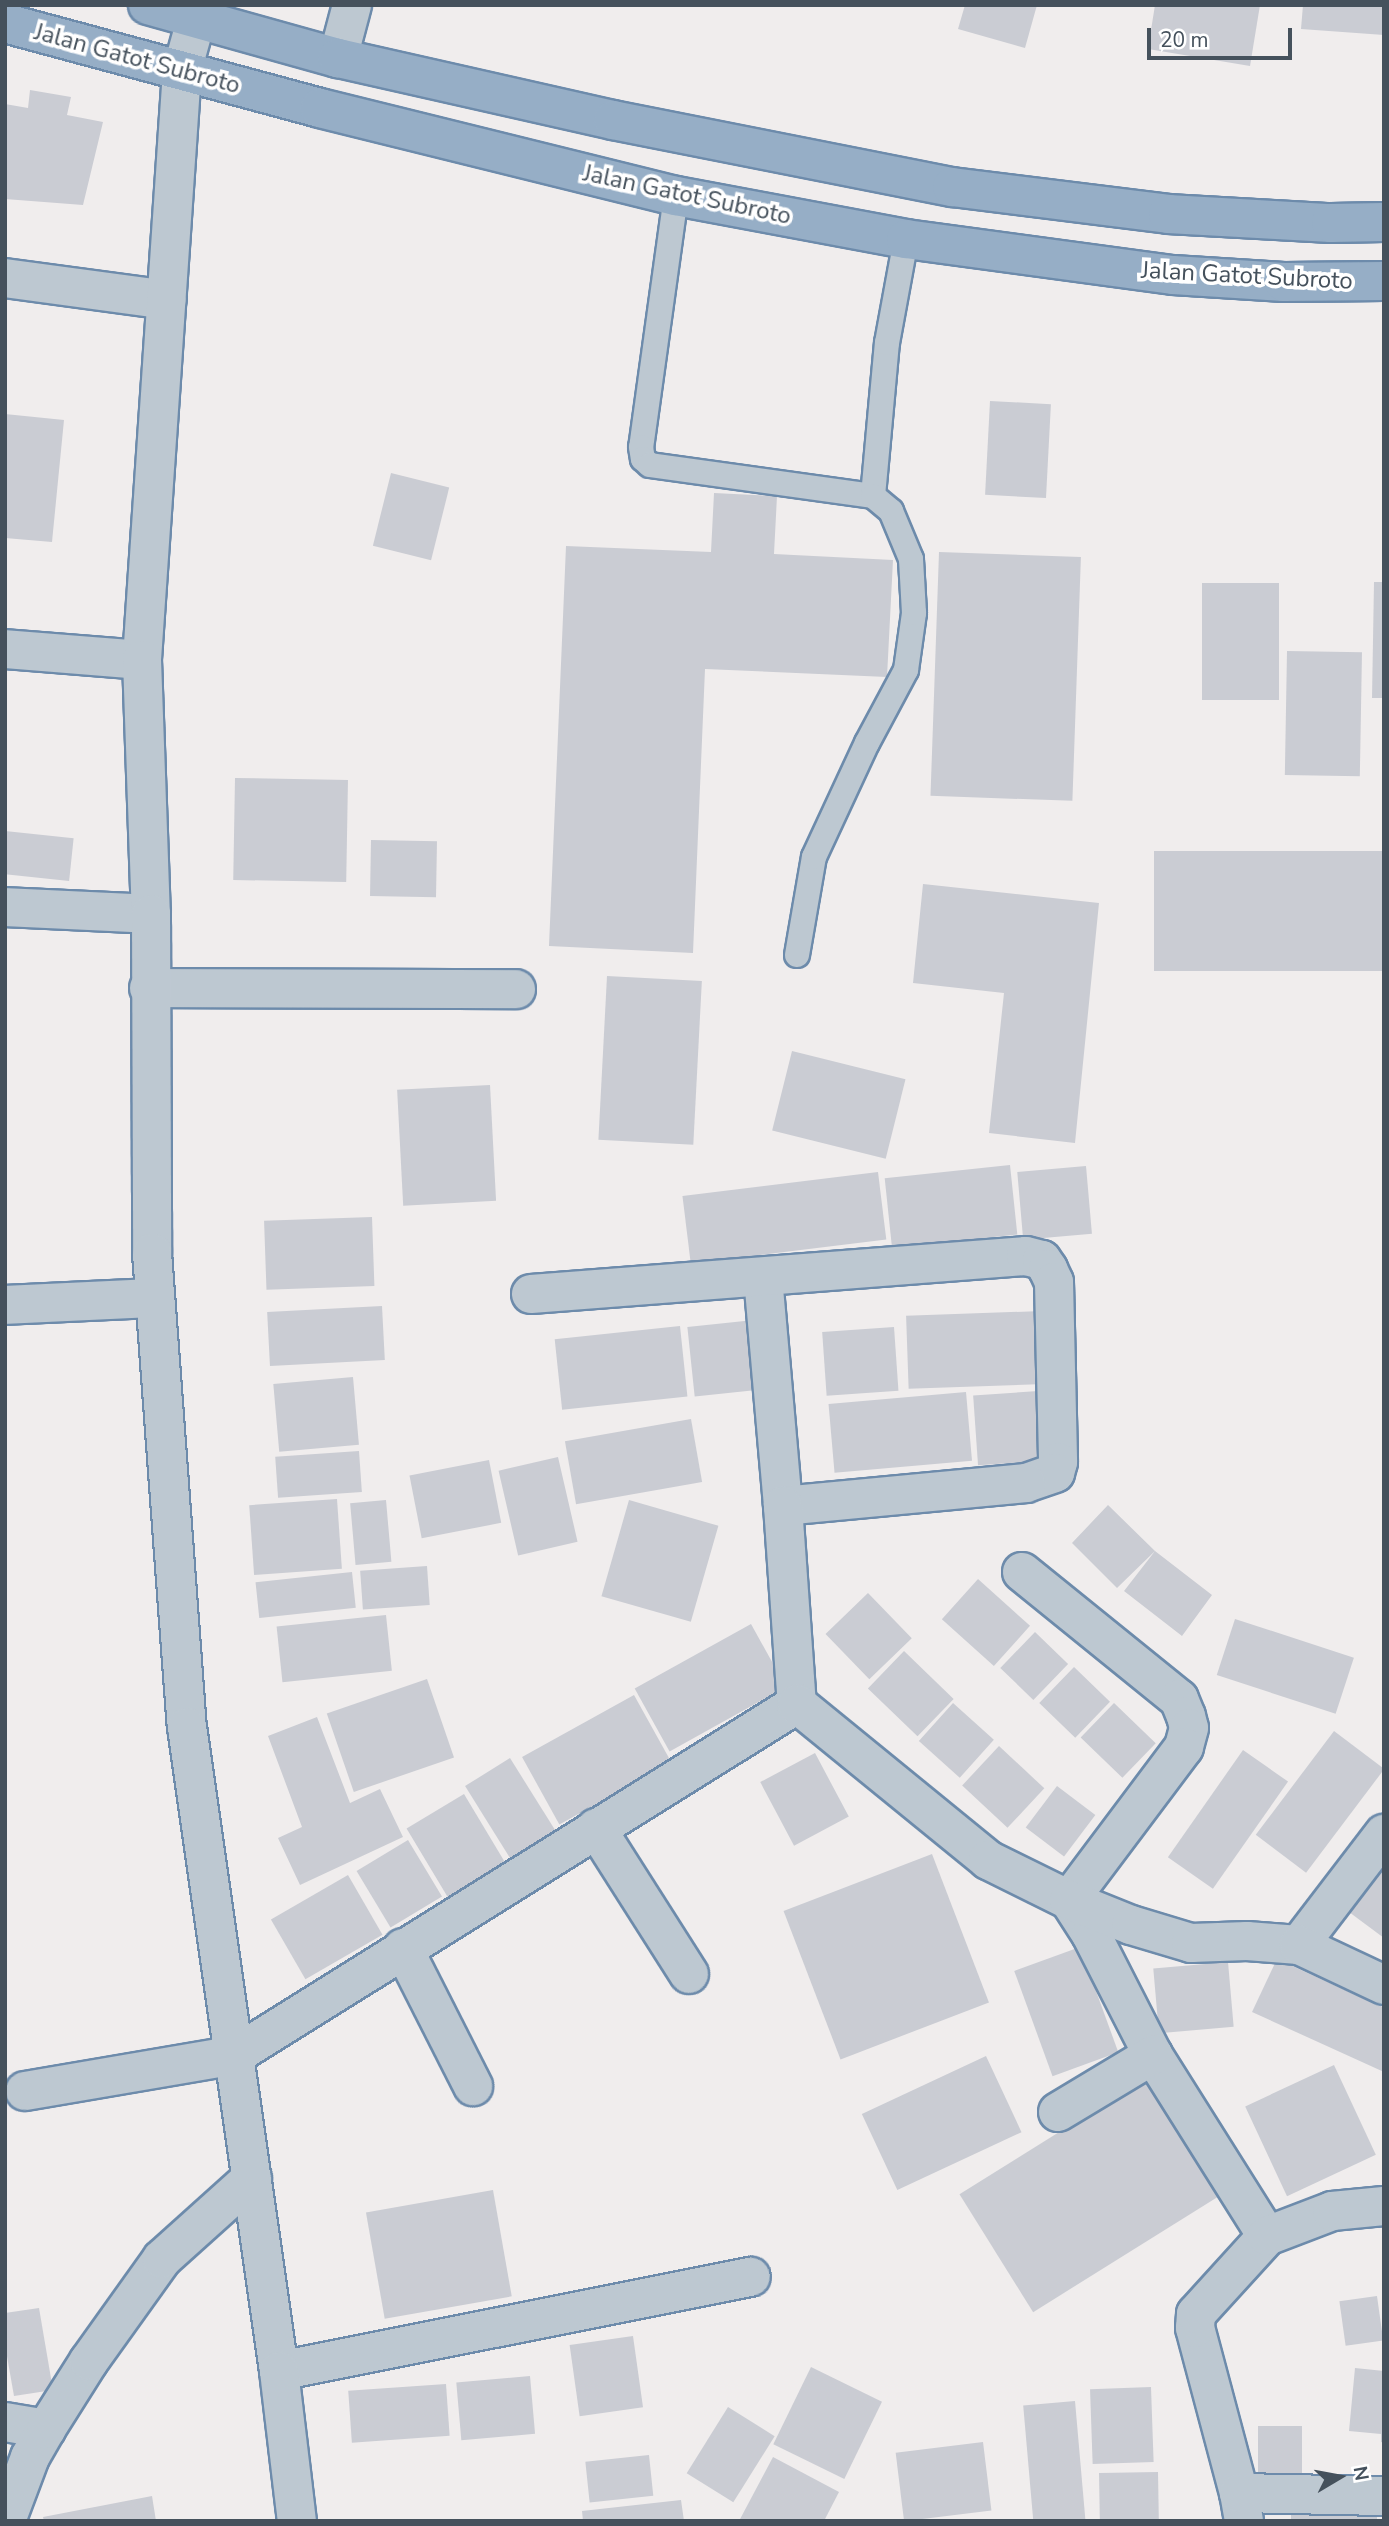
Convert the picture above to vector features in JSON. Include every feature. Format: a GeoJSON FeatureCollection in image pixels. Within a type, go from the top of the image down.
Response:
{"type":"FeatureCollection","features":[{"type":"Feature","properties":{"kind":"highway"},"geometry":{"type":"LineString","coordinates":[[148,5],[338,58],[613,120],[952,187],[1168,214],[1331,223],[1384,222]]}},
{"type":"Feature","properties":{"kind":"highway","name":"Jalan Gatot Subroto"},"geometry":{"type":"LineString","coordinates":[[5,23],[182,71],[676,196],[906,239],[1173,275],[1284,282],[1384,281]]}},
{"type":"Feature","properties":{"kind":"street"},"geometry":{"type":"LineString","coordinates":[[338,58],[352,5]]}},
{"type":"Feature","properties":{"kind":"street"},"geometry":{"type":"LineString","coordinates":[[196,20],[182,71],[142,660],[151,914],[149,988],[155,1298],[187,1727],[279,2371],[297,2521]]}},
{"type":"Feature","properties":{"kind":"street"},"geometry":{"type":"LineString","coordinates":[[5,278],[167,300]]}},
{"type":"Feature","properties":{"kind":"street"},"geometry":{"type":"LineString","coordinates":[[5,649],[142,660]]}},
{"type":"Feature","properties":{"kind":"street"},"geometry":{"type":"LineString","coordinates":[[5,907],[151,914]]}},
{"type":"Feature","properties":{"kind":"street"},"geometry":{"type":"LineString","coordinates":[[149,988],[516,989]]}},
{"type":"Feature","properties":{"kind":"street"},"geometry":{"type":"LineString","coordinates":[[531,1294],[1026,1256],[1042,1260],[1054,1283],[1058,1462],[1055,1473],[1026,1483],[783,1506]]}},
{"type":"Feature","properties":{"kind":"street"},"geometry":{"type":"LineString","coordinates":[[763,1278],[797,1704],[988,1860],[1069,1900],[1131,1925],[1191,1944],[1247,1941],[1299,1945],[1384,1986]]}},
{"type":"Feature","properties":{"kind":"street"},"geometry":{"type":"LineString","coordinates":[[5,1305],[155,1298]]}},
{"type":"Feature","properties":{"kind":"street"},"geometry":{"type":"LineString","coordinates":[[1022,1572],[1178,1699],[1189,1728],[1184,1747],[1069,1900]]}},
{"type":"Feature","properties":{"kind":"street"},"geometry":{"type":"LineString","coordinates":[[25,2091],[235,2055],[797,1704]]}},
{"type":"Feature","properties":{"kind":"street"},"geometry":{"type":"LineString","coordinates":[[596,1828],[690,1974]]}},
{"type":"Feature","properties":{"kind":"street"},"geometry":{"type":"LineString","coordinates":[[1299,1945],[1384,1834]]}},
{"type":"Feature","properties":{"kind":"street"},"geometry":{"type":"LineString","coordinates":[[1069,1900],[1091,1934],[1153,2055],[1267,2236]]}},
{"type":"Feature","properties":{"kind":"street"},"geometry":{"type":"LineString","coordinates":[[403,1948],[473,2086]]}},
{"type":"Feature","properties":{"kind":"street"},"geometry":{"type":"LineString","coordinates":[[1058,2112],[1153,2055]]}},
{"type":"Feature","properties":{"kind":"street"},"geometry":{"type":"LineString","coordinates":[[6,2521],[30,2457],[46,2429],[89,2361],[162,2259],[251,2179]]}},
{"type":"Feature","properties":{"kind":"street"},"geometry":{"type":"LineString","coordinates":[[1384,2206],[1332,2210],[1267,2236],[1196,2314],[1194,2321],[1241,2507],[1384,2496]]}},
{"type":"Feature","properties":{"kind":"street"},"geometry":{"type":"LineString","coordinates":[[279,2371],[751,2277]]}},
{"type":"Feature","properties":{"kind":"street"},"geometry":{"type":"LineString","coordinates":[[5,2422],[46,2429]]}},
{"type":"Feature","properties":{"kind":"lane"},"geometry":{"type":"LineString","coordinates":[[676,196],[641,447],[643,458],[650,466],[873,496],[891,511],[911,559],[914,613],[906,670],[814,857],[797,955]]}},
{"type":"Feature","properties":{"kind":"lane"},"geometry":{"type":"LineString","coordinates":[[873,496],[887,343],[906,239]]}},
{"type":"Feature","properties":{"kind":"building"},"geometry":{"type":"Polygon","coordinates":[[[965,5],[1037,5],[1025,48],[958,29],[965,5]]]}},
{"type":"Feature","properties":{"kind":"building"},"geometry":{"type":"Polygon","coordinates":[[[1155,5],[1260,5],[1250,66],[1148,49],[1155,5]]]}},
{"type":"Feature","properties":{"kind":"building"},"geometry":{"type":"Polygon","coordinates":[[[1303,5],[1384,5],[1384,35],[1301,29],[1303,5]]]}},
{"type":"Feature","properties":{"kind":"building"},"geometry":{"type":"Polygon","coordinates":[[[30,90],[71,97],[67,115],[103,122],[83,205],[5,199],[5,104],[28,108],[30,90]]]}},
{"type":"Feature","properties":{"kind":"building"},"geometry":{"type":"Polygon","coordinates":[[[990,401],[1051,404],[1046,498],[985,495],[990,401]]]}},
{"type":"Feature","properties":{"kind":"building"},"geometry":{"type":"Polygon","coordinates":[[[5,414],[64,420],[52,542],[5,538],[5,414]]]}},
{"type":"Feature","properties":{"kind":"building"},"geometry":{"type":"Polygon","coordinates":[[[391,473],[449,488],[431,560],[373,546],[391,473]]]}},
{"type":"Feature","properties":{"kind":"building"},"geometry":{"type":"Polygon","coordinates":[[[714,493],[777,496],[774,554],[893,560],[887,677],[705,669],[693,953],[549,946],[566,546],[711,552],[714,493]]]}},
{"type":"Feature","properties":{"kind":"building"},"geometry":{"type":"Polygon","coordinates":[[[939,552],[1081,557],[1072,801],[930,796],[939,552]]]}},
{"type":"Feature","properties":{"kind":"building"},"geometry":{"type":"Polygon","coordinates":[[[1374,582],[1384,582],[1384,698],[1372,698],[1374,582]]]}},
{"type":"Feature","properties":{"kind":"building"},"geometry":{"type":"Polygon","coordinates":[[[1202,583],[1279,583],[1279,700],[1202,700],[1202,583]]]}},
{"type":"Feature","properties":{"kind":"building"},"geometry":{"type":"Polygon","coordinates":[[[1287,651],[1362,652],[1360,776],[1285,775],[1287,651]]]}},
{"type":"Feature","properties":{"kind":"building"},"geometry":{"type":"Polygon","coordinates":[[[235,778],[348,780],[346,882],[233,880],[235,778]]]}},
{"type":"Feature","properties":{"kind":"building"},"geometry":{"type":"Polygon","coordinates":[[[5,831],[74,838],[69,881],[5,874],[5,831]]]}},
{"type":"Feature","properties":{"kind":"building"},"geometry":{"type":"Polygon","coordinates":[[[371,840],[437,841],[436,897],[370,896],[371,840]]]}},
{"type":"Feature","properties":{"kind":"building"},"geometry":{"type":"Polygon","coordinates":[[[1154,851],[1384,851],[1384,971],[1154,971],[1154,851]]]}},
{"type":"Feature","properties":{"kind":"building"},"geometry":{"type":"Polygon","coordinates":[[[923,884],[1099,903],[1075,1143],[989,1133],[1004,993],[913,983],[923,884]]]}},
{"type":"Feature","properties":{"kind":"building"},"geometry":{"type":"Polygon","coordinates":[[[607,976],[702,981],[693,1145],[598,1140],[607,976]]]}},
{"type":"Feature","properties":{"kind":"building"},"geometry":{"type":"Polygon","coordinates":[[[792,1051],[906,1079],[886,1159],[772,1131],[792,1051]]]}},
{"type":"Feature","properties":{"kind":"building"},"geometry":{"type":"Polygon","coordinates":[[[490,1085],[496,1201],[403,1206],[397,1090],[490,1085]]]}},
{"type":"Feature","properties":{"kind":"building"},"geometry":{"type":"Polygon","coordinates":[[[1010,1165],[1017,1235],[892,1248],[885,1178],[1010,1165]]]}},
{"type":"Feature","properties":{"kind":"building"},"geometry":{"type":"Polygon","coordinates":[[[1086,1166],[1092,1234],[1023,1240],[1017,1172],[1086,1166]]]}},
{"type":"Feature","properties":{"kind":"building"},"geometry":{"type":"Polygon","coordinates":[[[878,1172],[886,1239],[691,1264],[682,1196],[878,1172]]]}},
{"type":"Feature","properties":{"kind":"building"},"geometry":{"type":"Polygon","coordinates":[[[372,1217],[374,1286],[266,1290],[264,1221],[372,1217]]]}},
{"type":"Feature","properties":{"kind":"building"},"geometry":{"type":"Polygon","coordinates":[[[382,1306],[385,1360],[270,1366],[267,1312],[382,1306]]]}},
{"type":"Feature","properties":{"kind":"building"},"geometry":{"type":"Polygon","coordinates":[[[1042,1311],[1045,1384],[909,1389],[906,1316],[1042,1311]]]}},
{"type":"Feature","properties":{"kind":"building"},"geometry":{"type":"Polygon","coordinates":[[[754,1320],[761,1390],[695,1397],[687,1327],[754,1320]]]}},
{"type":"Feature","properties":{"kind":"building"},"geometry":{"type":"Polygon","coordinates":[[[680,1326],[687,1397],[562,1410],[555,1339],[680,1326]]]}},
{"type":"Feature","properties":{"kind":"building"},"geometry":{"type":"Polygon","coordinates":[[[894,1327],[898,1391],[827,1396],[822,1332],[894,1327]]]}},
{"type":"Feature","properties":{"kind":"building"},"geometry":{"type":"Polygon","coordinates":[[[353,1377],[359,1445],[279,1452],[273,1384],[353,1377]]]}},
{"type":"Feature","properties":{"kind":"building"},"geometry":{"type":"Polygon","coordinates":[[[1038,1391],[1043,1461],[978,1465],[973,1396],[1038,1391]]]}},
{"type":"Feature","properties":{"kind":"building"},"geometry":{"type":"Polygon","coordinates":[[[966,1392],[972,1461],[835,1473],[829,1404],[966,1392]]]}},
{"type":"Feature","properties":{"kind":"building"},"geometry":{"type":"Polygon","coordinates":[[[691,1419],[702,1482],[576,1504],[565,1441],[691,1419]]]}},
{"type":"Feature","properties":{"kind":"building"},"geometry":{"type":"Polygon","coordinates":[[[359,1451],[362,1492],[278,1498],[275,1457],[359,1451]]]}},
{"type":"Feature","properties":{"kind":"building"},"geometry":{"type":"Polygon","coordinates":[[[558,1457],[578,1542],[518,1555],[499,1471],[558,1457]]]}},
{"type":"Feature","properties":{"kind":"building"},"geometry":{"type":"Polygon","coordinates":[[[489,1460],[501,1523],[422,1538],[409,1475],[489,1460]]]}},
{"type":"Feature","properties":{"kind":"building"},"geometry":{"type":"Polygon","coordinates":[[[337,1499],[342,1569],[254,1575],[249,1505],[337,1499]]]}},
{"type":"Feature","properties":{"kind":"building"},"geometry":{"type":"Polygon","coordinates":[[[386,1500],[391,1562],[356,1565],[350,1503],[386,1500]]]}},
{"type":"Feature","properties":{"kind":"building"},"geometry":{"type":"Polygon","coordinates":[[[629,1500],[718,1526],[691,1622],[601,1596],[629,1500]]]}},
{"type":"Feature","properties":{"kind":"building"},"geometry":{"type":"Polygon","coordinates":[[[1108,1505],[1155,1551],[1117,1588],[1072,1543],[1108,1505]]]}},
{"type":"Feature","properties":{"kind":"building"},"geometry":{"type":"Polygon","coordinates":[[[1155,1551],[1212,1595],[1182,1636],[1124,1591],[1155,1551]]]}},
{"type":"Feature","properties":{"kind":"building"},"geometry":{"type":"Polygon","coordinates":[[[427,1566],[430,1605],[363,1610],[360,1571],[427,1566]]]}},
{"type":"Feature","properties":{"kind":"building"},"geometry":{"type":"Polygon","coordinates":[[[352,1572],[356,1608],[259,1618],[256,1582],[352,1572]]]}},
{"type":"Feature","properties":{"kind":"building"},"geometry":{"type":"Polygon","coordinates":[[[978,1579],[1030,1626],[994,1666],[942,1619],[978,1579]]]}},
{"type":"Feature","properties":{"kind":"building"},"geometry":{"type":"Polygon","coordinates":[[[868,1593],[912,1638],[869,1679],[826,1634],[868,1593]]]}},
{"type":"Feature","properties":{"kind":"building"},"geometry":{"type":"Polygon","coordinates":[[[386,1615],[392,1671],[282,1682],[277,1626],[386,1615]]]}},
{"type":"Feature","properties":{"kind":"building"},"geometry":{"type":"Polygon","coordinates":[[[1235,1619],[1354,1658],[1336,1714],[1217,1675],[1235,1619]]]}},
{"type":"Feature","properties":{"kind":"building"},"geometry":{"type":"Polygon","coordinates":[[[751,1624],[786,1687],[670,1751],[635,1688],[751,1624]]]}},
{"type":"Feature","properties":{"kind":"building"},"geometry":{"type":"Polygon","coordinates":[[[1035,1632],[1068,1664],[1033,1700],[1000,1668],[1035,1632]]]}},
{"type":"Feature","properties":{"kind":"building"},"geometry":{"type":"Polygon","coordinates":[[[904,1651],[954,1699],[918,1736],[868,1688],[904,1651]]]}},
{"type":"Feature","properties":{"kind":"building"},"geometry":{"type":"Polygon","coordinates":[[[1074,1667],[1110,1702],[1075,1738],[1039,1703],[1074,1667]]]}},
{"type":"Feature","properties":{"kind":"building"},"geometry":{"type":"Polygon","coordinates":[[[427,1679],[454,1757],[354,1792],[327,1714],[427,1679]]]}},
{"type":"Feature","properties":{"kind":"building"},"geometry":{"type":"Polygon","coordinates":[[[634,1695],[671,1762],[559,1824],[522,1757],[634,1695]]]}},
{"type":"Feature","properties":{"kind":"building"},"geometry":{"type":"Polygon","coordinates":[[[953,1703],[994,1740],[960,1778],[919,1741],[953,1703]]]}},
{"type":"Feature","properties":{"kind":"building"},"geometry":{"type":"Polygon","coordinates":[[[1114,1703],[1156,1743],[1122,1778],[1081,1738],[1114,1703]]]}},
{"type":"Feature","properties":{"kind":"building"},"geometry":{"type":"Polygon","coordinates":[[[317,1717],[350,1803],[380,1789],[403,1837],[300,1885],[278,1838],[302,1827],[268,1736],[317,1717]]]}},
{"type":"Feature","properties":{"kind":"building"},"geometry":{"type":"Polygon","coordinates":[[[1334,1731],[1384,1769],[1306,1873],[1256,1835],[1334,1731]]]}},
{"type":"Feature","properties":{"kind":"building"},"geometry":{"type":"Polygon","coordinates":[[[999,1746],[1044,1788],[1008,1828],[962,1785],[999,1746]]]}},
{"type":"Feature","properties":{"kind":"building"},"geometry":{"type":"Polygon","coordinates":[[[1243,1750],[1288,1782],[1213,1889],[1168,1857],[1243,1750]]]}},
{"type":"Feature","properties":{"kind":"building"},"geometry":{"type":"Polygon","coordinates":[[[815,1753],[849,1817],[794,1846],[760,1782],[815,1753]]]}},
{"type":"Feature","properties":{"kind":"building"},"geometry":{"type":"Polygon","coordinates":[[[510,1758],[559,1837],[514,1865],[465,1786],[510,1758]]]}},
{"type":"Feature","properties":{"kind":"building"},"geometry":{"type":"Polygon","coordinates":[[[1057,1786],[1095,1815],[1064,1856],[1026,1828],[1057,1786]]]}},
{"type":"Feature","properties":{"kind":"building"},"geometry":{"type":"Polygon","coordinates":[[[464,1794],[507,1865],[449,1900],[407,1829],[464,1794]]]}},
{"type":"Feature","properties":{"kind":"building"},"geometry":{"type":"Polygon","coordinates":[[[408,1840],[442,1897],[391,1927],[357,1871],[408,1840]]]}},
{"type":"Feature","properties":{"kind":"building"},"geometry":{"type":"Polygon","coordinates":[[[932,1854],[989,2002],[841,2059],[784,1911],[932,1854]]]}},
{"type":"Feature","properties":{"kind":"building"},"geometry":{"type":"Polygon","coordinates":[[[1384,1867],[1384,1938],[1349,1912],[1384,1867]]]}},
{"type":"Feature","properties":{"kind":"building"},"geometry":{"type":"Polygon","coordinates":[[[348,1875],[382,1935],[305,1979],[271,1920],[348,1875]]]}},
{"type":"Feature","properties":{"kind":"building"},"geometry":{"type":"Polygon","coordinates":[[[1080,1947],[1118,2052],[1053,2076],[1014,1971],[1080,1947]]]}},
{"type":"Feature","properties":{"kind":"building"},"geometry":{"type":"Polygon","coordinates":[[[1277,1959],[1384,2008],[1384,2072],[1252,2012],[1277,1959]]]}},
{"type":"Feature","properties":{"kind":"building"},"geometry":{"type":"Polygon","coordinates":[[[1228,1962],[1234,2027],[1159,2033],[1153,1969],[1228,1962]]]}},
{"type":"Feature","properties":{"kind":"building"},"geometry":{"type":"Polygon","coordinates":[[[986,2056],[1021,2132],[897,2190],[862,2114],[986,2056]]]}},
{"type":"Feature","properties":{"kind":"building"},"geometry":{"type":"Polygon","coordinates":[[[1334,2065],[1376,2155],[1287,2196],[1245,2106],[1334,2065]]]}},
{"type":"Feature","properties":{"kind":"building"},"geometry":{"type":"Polygon","coordinates":[[[1152,2074],[1226,2192],[1033,2312],[959,2194],[1152,2074]]]}},
{"type":"Feature","properties":{"kind":"building"},"geometry":{"type":"Polygon","coordinates":[[[493,2190],[512,2296],[385,2319],[366,2212],[493,2190]]]}},
{"type":"Feature","properties":{"kind":"building"},"geometry":{"type":"Polygon","coordinates":[[[1377,2296],[1383,2341],[1346,2346],[1339,2301],[1377,2296]]]}},
{"type":"Feature","properties":{"kind":"building"},"geometry":{"type":"Polygon","coordinates":[[[39,2308],[53,2390],[14,2396],[5,2345],[5,2313],[39,2308]]]}},
{"type":"Feature","properties":{"kind":"building"},"geometry":{"type":"Polygon","coordinates":[[[633,2336],[643,2407],[580,2416],[570,2345],[633,2336]]]}},
{"type":"Feature","properties":{"kind":"building"},"geometry":{"type":"Polygon","coordinates":[[[811,2367],[882,2402],[844,2479],[773,2444],[811,2367]]]}},
{"type":"Feature","properties":{"kind":"building"},"geometry":{"type":"Polygon","coordinates":[[[1355,2368],[1384,2371],[1384,2443],[1381,2442],[1381,2434],[1349,2431],[1355,2368]]]}},
{"type":"Feature","properties":{"kind":"building"},"geometry":{"type":"Polygon","coordinates":[[[530,2376],[535,2434],[461,2440],[456,2382],[530,2376]]]}},
{"type":"Feature","properties":{"kind":"building"},"geometry":{"type":"Polygon","coordinates":[[[446,2384],[450,2436],[352,2443],[348,2391],[446,2384]]]}},
{"type":"Feature","properties":{"kind":"building"},"geometry":{"type":"Polygon","coordinates":[[[1151,2387],[1154,2462],[1093,2464],[1090,2389],[1151,2387]]]}},
{"type":"Feature","properties":{"kind":"building"},"geometry":{"type":"Polygon","coordinates":[[[1075,2401],[1085,2521],[1033,2521],[1023,2406],[1075,2401]]]}},
{"type":"Feature","properties":{"kind":"building"},"geometry":{"type":"Polygon","coordinates":[[[728,2407],[775,2436],[733,2502],[687,2473],[728,2407]]]}},
{"type":"Feature","properties":{"kind":"building"},"geometry":{"type":"Polygon","coordinates":[[[1258,2426],[1302,2426],[1302,2482],[1258,2482],[1258,2426]]]}},
{"type":"Feature","properties":{"kind":"building"},"geometry":{"type":"Polygon","coordinates":[[[983,2442],[991,2510],[904,2521],[896,2453],[983,2442]]]}},
{"type":"Feature","properties":{"kind":"building"},"geometry":{"type":"Polygon","coordinates":[[[649,2455],[653,2496],[590,2502],[585,2462],[649,2455]]]}},
{"type":"Feature","properties":{"kind":"building"},"geometry":{"type":"Polygon","coordinates":[[[773,2457],[839,2492],[824,2521],[739,2521],[773,2457]]]}},
{"type":"Feature","properties":{"kind":"building"},"geometry":{"type":"Polygon","coordinates":[[[1158,2472],[1159,2521],[1100,2521],[1099,2473],[1158,2472]]]}},
{"type":"Feature","properties":{"kind":"building"},"geometry":{"type":"Polygon","coordinates":[[[152,2496],[156,2521],[44,2521],[43,2517],[152,2496]]]}},
{"type":"Feature","properties":{"kind":"building"},"geometry":{"type":"Polygon","coordinates":[[[681,2500],[684,2521],[583,2521],[582,2511],[681,2500]]]}},
{"type":"Feature","properties":{"kind":"building"},"geometry":{"type":"Polygon","coordinates":[[[1291,2511],[1377,2511],[1377,2521],[1291,2521],[1291,2511]]]}}]}
